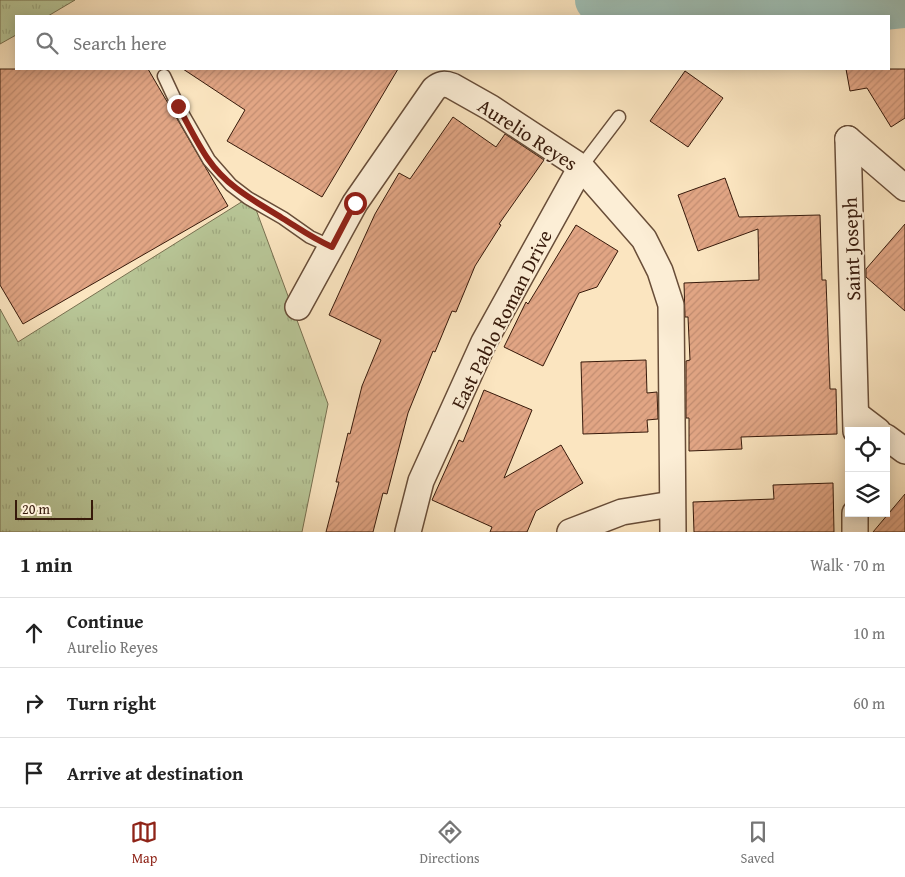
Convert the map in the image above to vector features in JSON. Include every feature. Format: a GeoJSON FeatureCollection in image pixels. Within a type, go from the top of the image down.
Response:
{"type":"FeatureCollection","features":[{"type":"Feature","properties":{"kind":"street","name":"Aurelio Reyes"},"geometry":{"type":"LineString","coordinates":[[298,307],[355,203],[434,89],[439,85],[446,84],[491,108],[581,167],[644,239],[660,271],[671,305],[673,532]]}},
{"type":"Feature","properties":{"kind":"street","name":"Saint Joseph"},"geometry":{"type":"LineString","coordinates":[[857,423],[848,139],[900,176]]}},
{"type":"Feature","properties":{"kind":"street","name":"East Pablo Roman Drive"},"geometry":{"type":"LineString","coordinates":[[408,532],[421,481],[484,342],[581,167]]}},
{"type":"Feature","properties":{"kind":"street"},"geometry":{"type":"LineString","coordinates":[[890,440],[905,452]]}},
{"type":"Feature","properties":{"kind":"street"},"geometry":{"type":"LineString","coordinates":[[570,532],[622,512],[672,504]]}},
{"type":"Feature","properties":{"kind":"street"},"geometry":{"type":"LineString","coordinates":[[855,532],[856,517]]}},
{"type":"Feature","properties":{"kind":"lane"},"geometry":{"type":"LineString","coordinates":[[164,76],[178,106],[209,160],[231,185],[248,198],[283,218],[310,237],[332,247]]}},
{"type":"Feature","properties":{"kind":"lane","name":"East Pablo Roman Drive"},"geometry":{"type":"LineString","coordinates":[[581,167],[618,117]]}},
{"type":"Feature","properties":{"kind":"green space"},"geometry":{"type":"Polygon","coordinates":[[[0,0],[75,0],[50,15],[15,15],[15,36],[0,44],[0,0]]]}},
{"type":"Feature","properties":{"kind":"green space"},"geometry":{"type":"Polygon","coordinates":[[[251,196],[328,404],[302,532],[0,532],[0,309],[18,342],[251,196]]]}},
{"type":"Feature","properties":{"kind":"building"},"geometry":{"type":"Polygon","coordinates":[[[0,69],[149,70],[228,206],[23,324],[0,285],[0,69]]]}},
{"type":"Feature","properties":{"kind":"building"},"geometry":{"type":"Polygon","coordinates":[[[905,69],[905,118],[891,127],[867,88],[850,91],[846,70],[905,69]]]}},
{"type":"Feature","properties":{"kind":"building"},"geometry":{"type":"Polygon","coordinates":[[[185,70],[397,70],[322,197],[227,141],[245,110],[185,70]]]}},
{"type":"Feature","properties":{"kind":"building"},"geometry":{"type":"Polygon","coordinates":[[[685,71],[723,98],[688,147],[650,121],[685,71]]]}},
{"type":"Feature","properties":{"kind":"building"},"geometry":{"type":"Polygon","coordinates":[[[453,117],[496,147],[505,134],[544,160],[499,224],[501,225],[475,266],[456,312],[452,311],[435,352],[433,351],[408,413],[387,494],[383,493],[373,532],[326,532],[339,482],[336,482],[348,433],[350,434],[362,386],[381,340],[329,315],[375,214],[399,173],[410,179],[453,117]]]}},
{"type":"Feature","properties":{"kind":"building"},"geometry":{"type":"Polygon","coordinates":[[[725,178],[739,217],[820,215],[822,280],[826,280],[830,389],[836,389],[837,434],[741,437],[742,449],[689,451],[689,418],[686,418],[686,361],[690,360],[688,317],[685,317],[684,283],[759,280],[758,229],[698,251],[678,195],[725,178]]]}},
{"type":"Feature","properties":{"kind":"building"},"geometry":{"type":"Polygon","coordinates":[[[905,224],[905,311],[866,277],[866,269],[905,224]]]}},
{"type":"Feature","properties":{"kind":"building"},"geometry":{"type":"Polygon","coordinates":[[[576,225],[618,251],[597,287],[579,293],[543,366],[504,347],[526,302],[528,304],[576,225]]]}},
{"type":"Feature","properties":{"kind":"building"},"geometry":{"type":"Polygon","coordinates":[[[646,360],[647,393],[657,392],[658,419],[647,420],[648,432],[583,434],[581,362],[646,360]]]}},
{"type":"Feature","properties":{"kind":"building"},"geometry":{"type":"Polygon","coordinates":[[[484,390],[532,410],[504,478],[561,445],[583,483],[536,511],[527,532],[490,532],[492,527],[432,500],[459,440],[463,442],[484,390]]]}},
{"type":"Feature","properties":{"kind":"building"},"geometry":{"type":"Polygon","coordinates":[[[833,483],[834,532],[694,532],[693,502],[774,499],[773,485],[833,483]]]}},
{"type":"Feature","properties":{"kind":"building"},"geometry":{"type":"Polygon","coordinates":[[[905,494],[905,532],[873,532],[886,517],[890,517],[890,512],[905,494]]]}},
{"type":"Feature","properties":{"kind":"waterway"},"geometry":{"type":"LineString","coordinates":[[598,0],[714,8],[844,11],[905,5]]}},
{"type":"Feature","properties":{"kind":"route"},"geometry":{"type":"LineString","coordinates":[[178,106],[209,160],[231,185],[248,198],[283,218],[310,237],[332,247],[355,203]]}}]}
